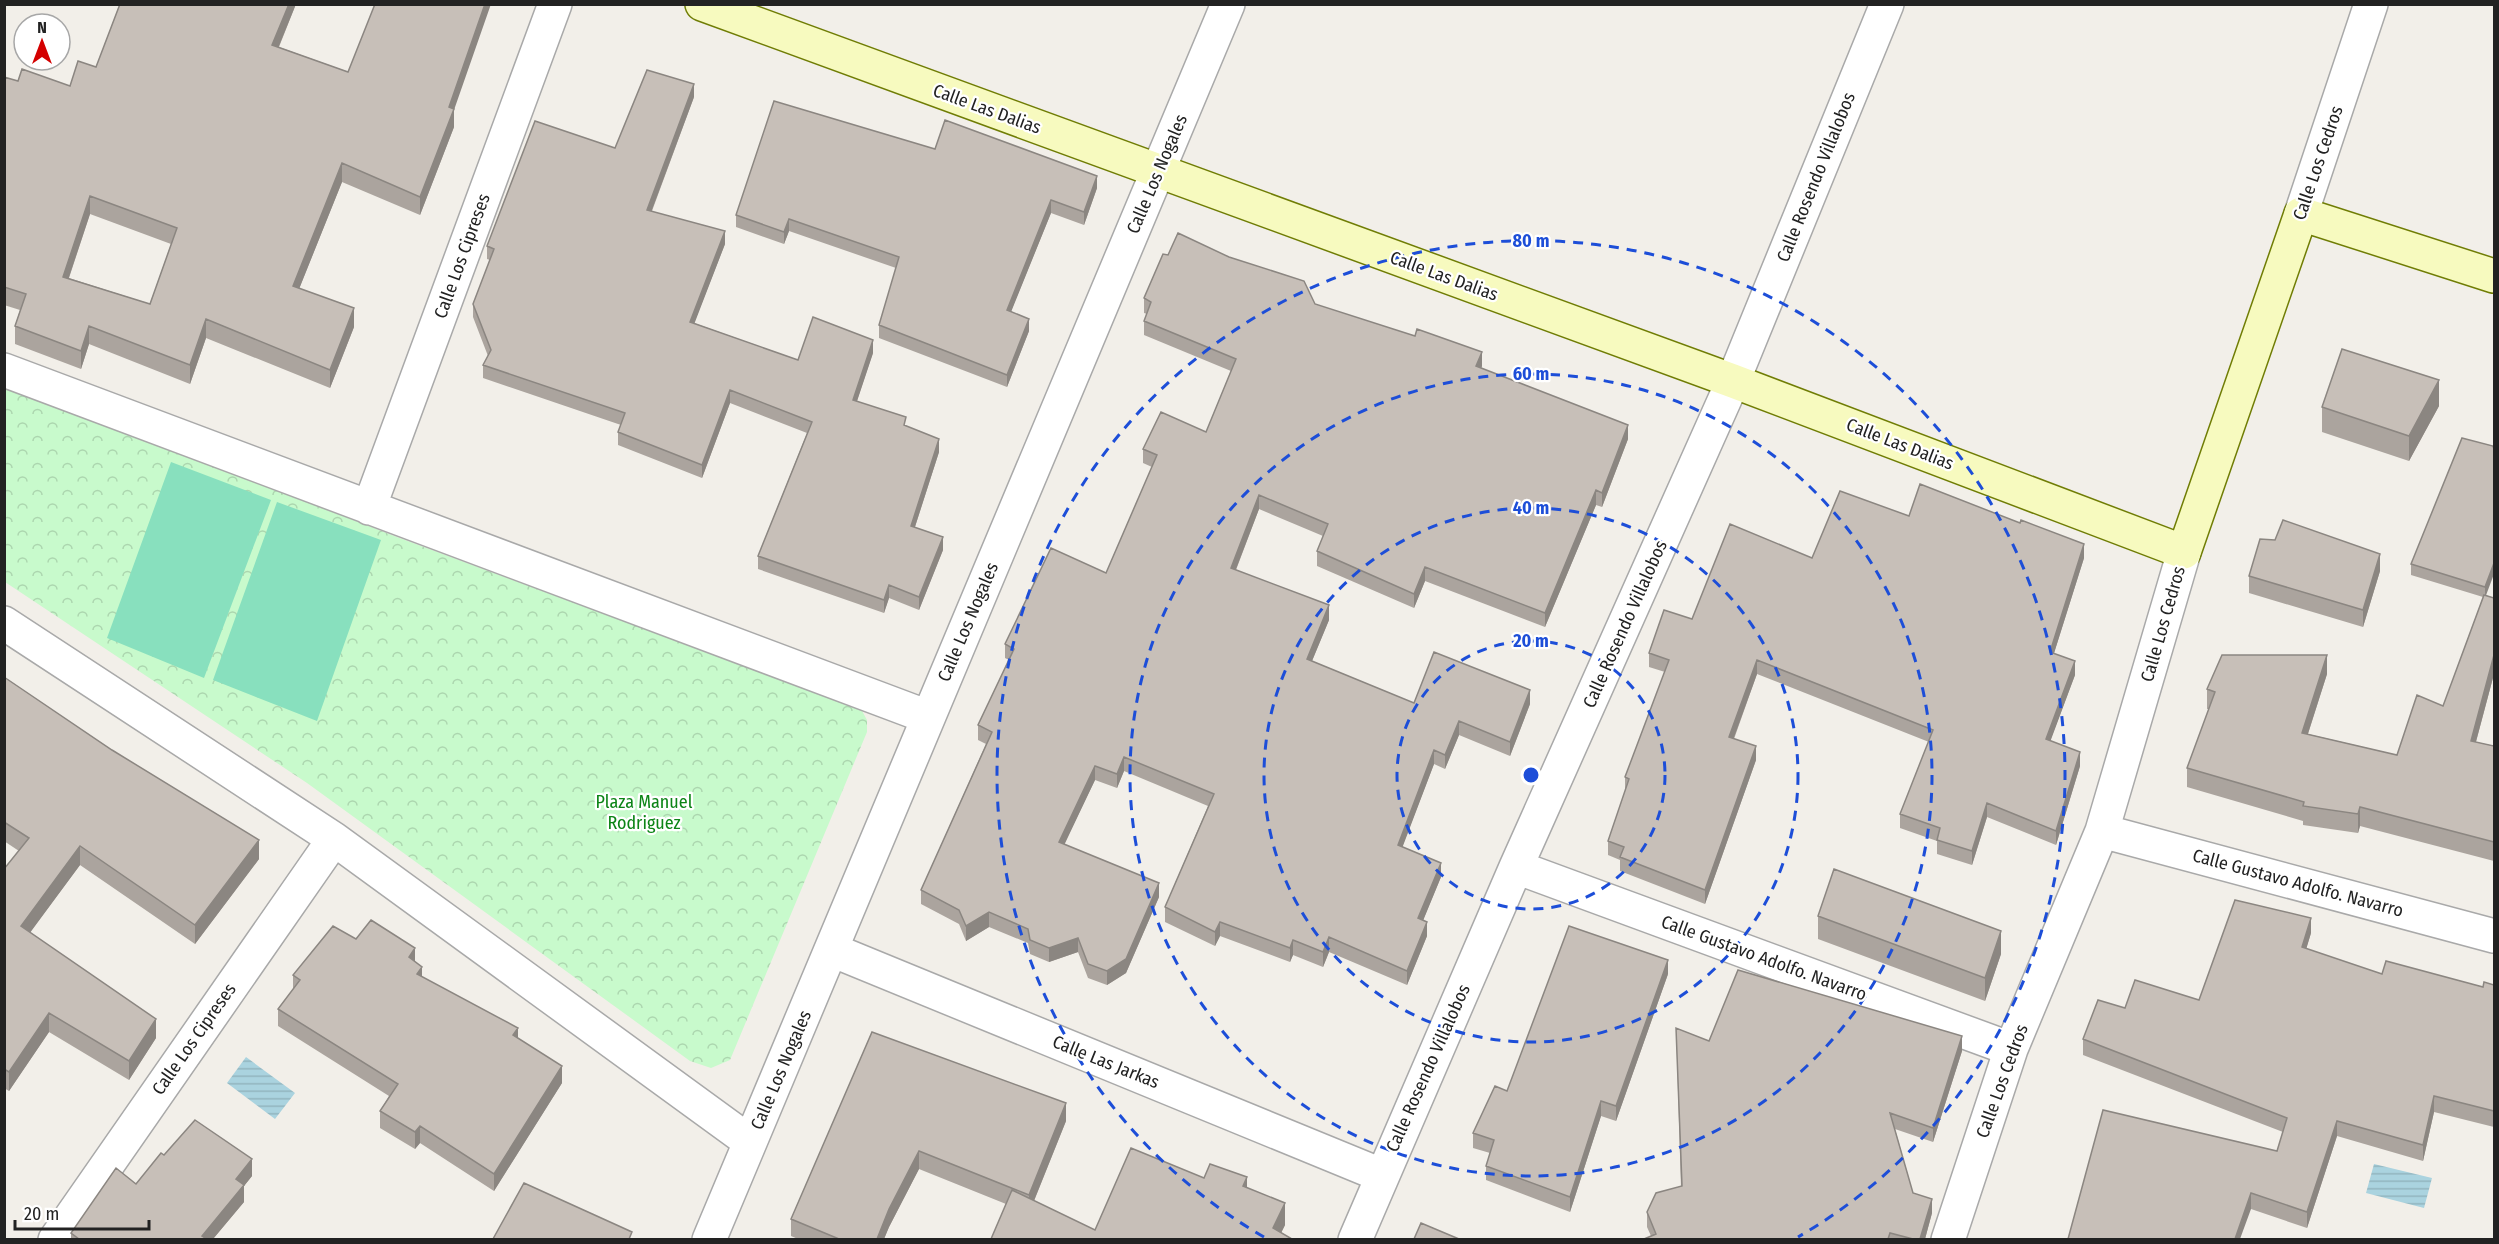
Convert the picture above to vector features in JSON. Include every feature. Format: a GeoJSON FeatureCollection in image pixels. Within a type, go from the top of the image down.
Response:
{"type":"FeatureCollection","features":[{"type":"Feature","properties":{"kind":"street","name":"Calle Los Cipreses"},"geometry":{"type":"LineString","coordinates":[[369,508],[555,4]]}},
{"type":"Feature","properties":{"kind":"street","name":"Calle Las Dalias"},"geometry":{"type":"LineString","coordinates":[[702,4],[1733,381],[2184,552]]}},
{"type":"Feature","properties":{"kind":"street","name":"Calle Los Nogales"},"geometry":{"type":"LineString","coordinates":[[710,1239],[1228,4]]}},
{"type":"Feature","properties":{"kind":"street","name":"Calle Rosendo Villalobos"},"geometry":{"type":"LineString","coordinates":[[1355,1239],[1380,1175],[1733,381],[1887,4]]}},
{"type":"Feature","properties":{"kind":"street","name":"Calle Los Cedros"},"geometry":{"type":"LineString","coordinates":[[1948,1239],[2011,1049],[2102,831],[2184,552],[2371,4]]}},
{"type":"Feature","properties":{"kind":"street"},"geometry":{"type":"LineString","coordinates":[[2301,214],[2494,276]]}},
{"type":"Feature","properties":{"kind":"street"},"geometry":{"type":"LineString","coordinates":[[4,370],[928,717]]}},
{"type":"Feature","properties":{"kind":"street"},"geometry":{"type":"LineString","coordinates":[[4,623],[334,839],[750,1143]]}},
{"type":"Feature","properties":{"kind":"street","name":"Calle Gustavo Adolfo. Navarro"},"geometry":{"type":"LineString","coordinates":[[2102,831],[2494,936]]}},
{"type":"Feature","properties":{"kind":"street","name":"Calle Los Cipreses"},"geometry":{"type":"LineString","coordinates":[[55,1239],[334,839]]}},
{"type":"Feature","properties":{"kind":"street","name":"Calle Gustavo Adolfo. Navarro"},"geometry":{"type":"LineString","coordinates":[[1516,867],[2011,1049]]}},
{"type":"Feature","properties":{"kind":"street","name":"Calle Las Jarkas"},"geometry":{"type":"LineString","coordinates":[[832,950],[1380,1175]]}},
{"type":"Feature","properties":{"kind":"green space","name":"Plaza Manuel Rodriguez"},"geometry":{"type":"Polygon","coordinates":[[[4,384],[397,537],[861,709],[867,720],[867,732],[730,1060],[711,1068],[690,1061],[307,783],[5,582],[4,384]]]}},
{"type":"Feature","properties":{"kind":"green space"},"geometry":{"type":"Polygon","coordinates":[[[171,462],[271,500],[204,678],[107,638],[171,462]]]}},
{"type":"Feature","properties":{"kind":"green space"},"geometry":{"type":"Polygon","coordinates":[[[277,502],[381,540],[317,721],[213,680],[277,502]]]}},
{"type":"Feature","properties":{"kind":"water"},"geometry":{"type":"Polygon","coordinates":[[[246,1057],[295,1093],[275,1119],[227,1083],[246,1057]]]}},
{"type":"Feature","properties":{"kind":"water"},"geometry":{"type":"Polygon","coordinates":[[[2374,1164],[2432,1178],[2424,1208],[2366,1193],[2374,1164]]]}},
{"type":"Feature","properties":{"kind":"building"},"geometry":{"type":"Polygon","coordinates":[[[120,4],[289,4],[272,45],[348,72],[375,4],[485,4],[449,107],[454,109],[420,197],[342,163],[293,286],[354,308],[330,370],[206,319],[190,365],[89,326],[81,351],[15,326],[26,294],[4,287],[4,77],[18,81],[21,72],[30,72],[70,86],[78,61],[96,67],[120,4]],[[90,196],[63,277],[150,304],[177,228],[90,196]]]}},
{"type":"Feature","properties":{"kind":"building"},"geometry":{"type":"Polygon","coordinates":[[[647,70],[694,84],[647,210],[725,231],[690,322],[798,360],[813,317],[873,340],[853,400],[906,417],[904,425],[939,439],[911,526],[943,537],[919,597],[889,585],[884,600],[758,556],[812,422],[730,390],[702,465],[618,432],[625,413],[483,365],[491,350],[473,304],[494,249],[487,246],[535,121],[615,148],[647,70]]]}},
{"type":"Feature","properties":{"kind":"building"},"geometry":{"type":"Polygon","coordinates":[[[774,101],[935,149],[945,120],[1097,176],[1084,212],[1051,200],[1007,310],[1029,319],[1007,375],[879,325],[899,257],[789,219],[784,232],[736,215],[774,101]]]}},
{"type":"Feature","properties":{"kind":"building"},"geometry":{"type":"Polygon","coordinates":[[[1178,233],[1229,257],[1304,281],[1315,304],[1415,336],[1417,329],[1482,352],[1476,366],[1628,425],[1602,493],[1596,490],[1545,613],[1425,567],[1414,594],[1317,551],[1328,524],[1259,495],[1231,568],[1329,605],[1307,659],[1414,703],[1434,652],[1530,690],[1510,742],[1459,721],[1445,755],[1434,750],[1398,845],[1441,863],[1418,918],[1427,922],[1407,971],[1329,937],[1323,952],[1293,940],[1290,948],[1220,922],[1215,932],[1165,907],[1214,794],[1124,757],[1117,774],[1095,766],[1059,842],[1159,883],[1126,959],[1107,971],[1088,964],[1078,938],[1049,948],[1030,940],[1028,929],[989,912],[966,926],[959,910],[921,890],[992,732],[978,725],[1014,649],[1005,644],[1051,548],[1106,573],[1157,455],[1143,449],[1161,412],[1206,432],[1236,359],[1144,321],[1151,302],[1144,298],[1163,254],[1168,255],[1178,233]]]}},
{"type":"Feature","properties":{"kind":"building"},"geometry":{"type":"Polygon","coordinates":[[[2342,349],[2439,380],[2409,436],[2322,407],[2342,349]]]}},
{"type":"Feature","properties":{"kind":"building"},"geometry":{"type":"Polygon","coordinates":[[[2462,438],[2493,446],[2494,449],[2494,563],[2485,587],[2411,564],[2462,438]]]}},
{"type":"Feature","properties":{"kind":"building"},"geometry":{"type":"Polygon","coordinates":[[[1920,484],[2020,523],[2021,520],[2084,544],[2050,652],[2075,661],[2046,739],[2080,752],[2056,831],[1987,803],[1972,851],[1937,840],[1940,828],[1900,814],[1933,730],[1757,660],[1729,737],[1756,746],[1705,890],[1620,857],[1624,847],[1608,841],[1629,779],[1625,777],[1669,660],[1649,653],[1664,610],[1692,619],[1730,524],[1812,558],[1840,491],[1909,516],[1920,484]]]}},
{"type":"Feature","properties":{"kind":"building"},"geometry":{"type":"Polygon","coordinates":[[[2283,520],[2380,554],[2363,610],[2249,576],[2260,539],[2275,540],[2283,520]]]}},
{"type":"Feature","properties":{"kind":"building"},"geometry":{"type":"Polygon","coordinates":[[[2484,595],[2494,598],[2494,655],[2471,741],[2494,746],[2494,842],[2360,807],[2358,814],[2303,806],[2304,802],[2187,768],[2215,692],[2207,689],[2222,655],[2327,655],[2302,733],[2397,755],[2417,695],[2443,706],[2484,595]]]}},
{"type":"Feature","properties":{"kind":"building"},"geometry":{"type":"Polygon","coordinates":[[[4,677],[112,750],[259,840],[195,925],[80,846],[21,926],[156,1019],[129,1061],[49,1013],[9,1072],[4,1069],[4,869],[29,838],[4,822],[4,677]]]}},
{"type":"Feature","properties":{"kind":"building"},"geometry":{"type":"Polygon","coordinates":[[[1834,869],[2001,931],[1985,978],[1818,916],[1834,869]]]}},
{"type":"Feature","properties":{"kind":"building"},"geometry":{"type":"Polygon","coordinates":[[[2235,900],[2311,918],[2302,947],[2382,974],[2386,961],[2483,987],[2484,982],[2494,985],[2494,1111],[2434,1096],[2423,1145],[2337,1121],[2307,1212],[2251,1193],[2235,1239],[2068,1239],[2103,1110],[2277,1151],[2287,1118],[2083,1039],[2098,1000],[2125,1008],[2135,980],[2199,1000],[2235,900]]]}},
{"type":"Feature","properties":{"kind":"building"},"geometry":{"type":"Polygon","coordinates":[[[371,920],[415,948],[409,957],[422,967],[417,974],[518,1028],[513,1035],[562,1066],[494,1174],[420,1126],[415,1132],[380,1111],[398,1084],[278,1009],[300,980],[293,975],[333,926],[356,939],[371,920]]]}},
{"type":"Feature","properties":{"kind":"building"},"geometry":{"type":"Polygon","coordinates":[[[1569,926],[1668,960],[1616,1106],[1601,1101],[1570,1197],[1486,1166],[1494,1140],[1473,1133],[1495,1086],[1507,1091],[1569,926]]]}},
{"type":"Feature","properties":{"kind":"building"},"geometry":{"type":"Polygon","coordinates":[[[1738,970],[1962,1036],[1933,1128],[1890,1113],[1913,1193],[1932,1199],[1920,1239],[1890,1233],[1888,1239],[1644,1239],[1656,1234],[1647,1212],[1656,1193],[1682,1186],[1676,1028],[1709,1041],[1738,970]]]}},
{"type":"Feature","properties":{"kind":"building"},"geometry":{"type":"Polygon","coordinates":[[[872,1032],[1066,1103],[1029,1195],[919,1151],[889,1209],[877,1239],[839,1239],[791,1219],[872,1032]]]}},
{"type":"Feature","properties":{"kind":"building"},"geometry":{"type":"Polygon","coordinates":[[[195,1120],[252,1159],[236,1179],[244,1185],[202,1236],[207,1239],[79,1239],[71,1233],[116,1168],[136,1184],[161,1153],[164,1155],[195,1120]]]}},
{"type":"Feature","properties":{"kind":"building"},"geometry":{"type":"Polygon","coordinates":[[[1131,1148],[1204,1178],[1210,1164],[1247,1177],[1243,1186],[1285,1203],[1273,1228],[1292,1239],[991,1239],[1012,1190],[1095,1230],[1131,1148]]]}},
{"type":"Feature","properties":{"kind":"building"},"geometry":{"type":"Polygon","coordinates":[[[524,1183],[632,1232],[629,1239],[493,1239],[524,1183]]]}},
{"type":"Feature","properties":{"kind":"building"},"geometry":{"type":"Polygon","coordinates":[[[1421,1223],[1459,1239],[1414,1239],[1421,1223]]]}}]}
